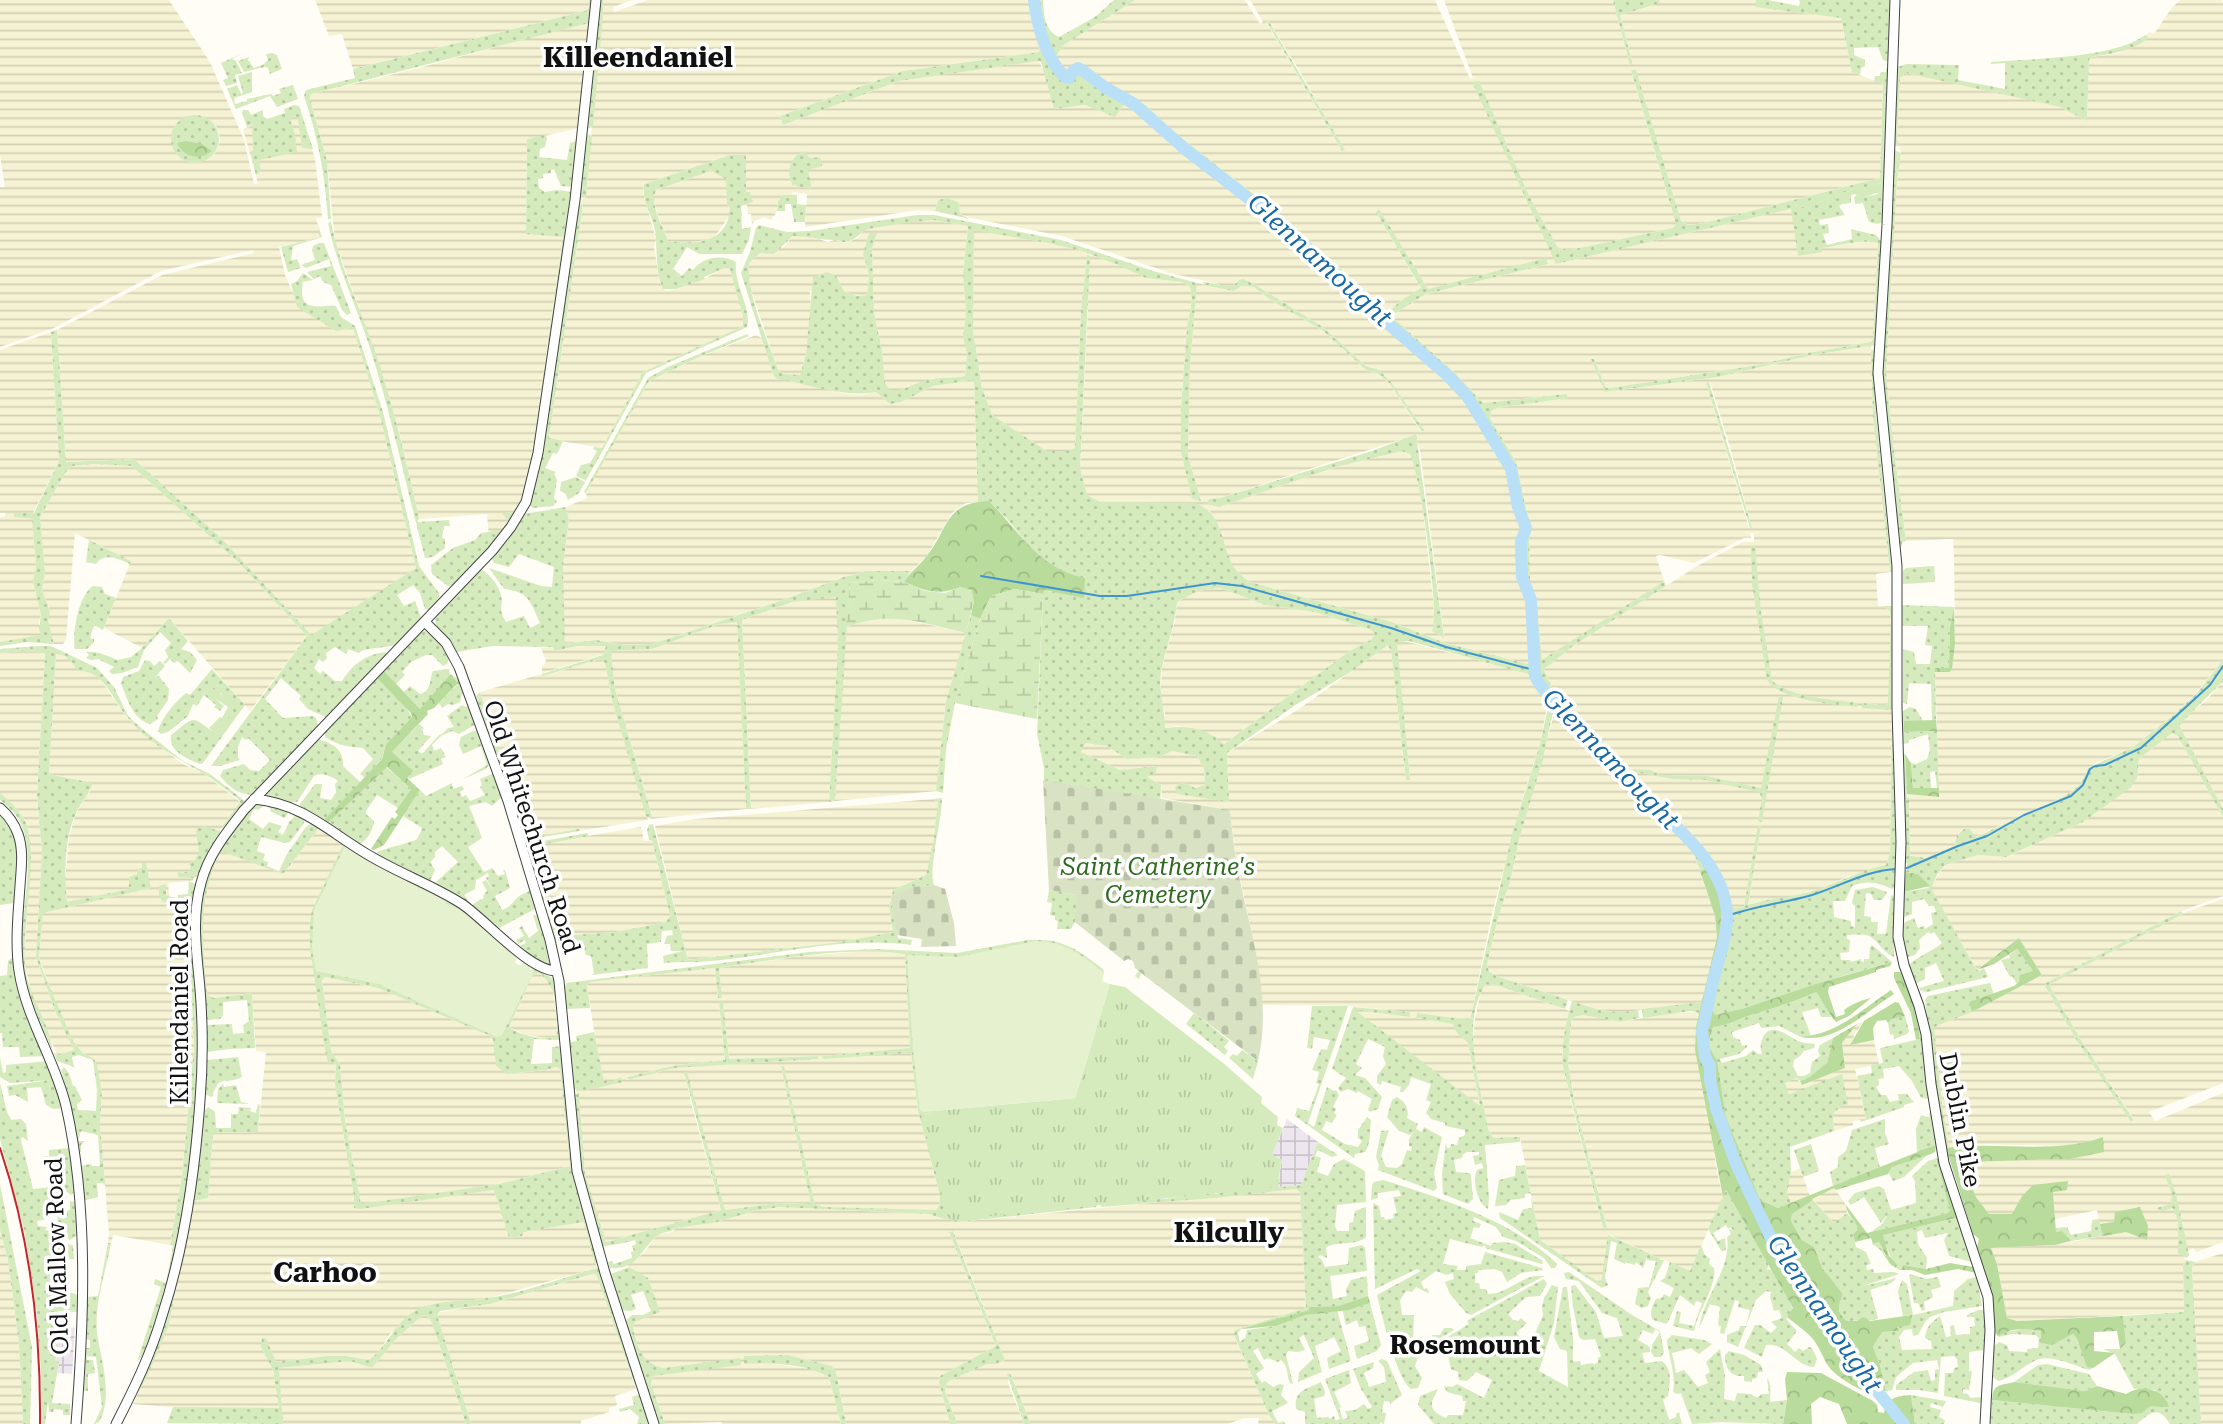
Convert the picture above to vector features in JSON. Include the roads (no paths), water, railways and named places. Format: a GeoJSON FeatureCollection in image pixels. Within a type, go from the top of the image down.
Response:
{"type":"FeatureCollection","features":[{"type":"Feature","properties":{"kind":"street","name":"Killendaniel Road"},"geometry":{"type":"LineString","coordinates":[[116,1424],[144,1367],[162,1317],[173,1278],[190,1185],[198,1127],[202,1059],[196,924],[199,890],[205,870],[223,837],[254,799],[492,551],[526,502],[543,422],[573,213],[596,0]]}},
{"type":"Feature","properties":{"kind":"street","name":"Dublin Pike"},"geometry":{"type":"LineString","coordinates":[[1895,0],[1887,235],[1878,373],[1897,566],[1901,863],[1899,946],[1924,1024],[1944,1164],[1988,1297],[1990,1318],[1985,1424]]}},
{"type":"Feature","properties":{"kind":"street","name":"Old Whitechurch Road"},"geometry":{"type":"LineString","coordinates":[[425,622],[446,643],[459,667],[508,801],[551,940],[557,971],[577,1171],[609,1284],[654,1424]]}},
{"type":"Feature","properties":{"kind":"street"},"geometry":{"type":"LineString","coordinates":[[254,799],[294,809],[318,821],[372,858],[462,904],[507,943],[537,964],[557,971]]}},
{"type":"Feature","properties":{"kind":"street","name":"Old Mallow Road"},"geometry":{"type":"LineString","coordinates":[[0,808],[13,823],[20,844],[16,943],[19,974],[28,1005],[60,1083],[75,1165],[82,1292],[76,1424]]}},
{"type":"Feature","properties":{"kind":"waterway","name":"Glennamought"},"geometry":{"type":"LineString","coordinates":[[1034,0],[1044,41],[1053,61],[1065,77],[1069,78],[1078,68],[1133,103],[1185,149],[1289,230],[1363,302],[1447,375],[1467,396],[1511,469],[1518,507],[1526,528],[1521,542],[1522,577],[1531,600],[1535,676],[1551,698],[1585,730],[1626,779],[1690,840],[1716,876],[1724,896],[1726,931],[1702,1031],[1716,1108],[1736,1164],[1780,1257],[1815,1299],[1845,1352],[1904,1424]]}},
{"type":"Feature","properties":{"kind":"waterway"},"geometry":{"type":"LineString","coordinates":[[981,576],[1100,596],[1127,596],[1215,583],[1242,586],[1391,628],[1446,647],[1534,670]]}},
{"type":"Feature","properties":{"kind":"waterway"},"geometry":{"type":"LineString","coordinates":[[1907,868],[1987,836],[2024,815],[2071,796],[2083,785],[2090,769],[2141,748],[2210,685],[2223,666]]}},
{"type":"Feature","properties":{"kind":"waterway"},"geometry":{"type":"LineString","coordinates":[[1727,916],[1812,895],[1863,876],[1895,869]]}},
{"type":"Feature","properties":{"kind":"railway"},"geometry":{"type":"LineString","coordinates":[[0,1148],[19,1216],[32,1284],[40,1424]]}},
{"type":"Feature","properties":{"kind":"district","name":"Killeendaniel"},"geometry":{"type":"Point","coordinates":[638,57]}},
{"type":"Feature","properties":{"kind":"district","name":"Kilcully"},"geometry":{"type":"Point","coordinates":[1229,1232]}},
{"type":"Feature","properties":{"kind":"district","name":"Carhoo"},"geometry":{"type":"Point","coordinates":[325,1272]}},
{"type":"Feature","properties":{"kind":"district","name":"Rosemount"},"geometry":{"type":"Point","coordinates":[1465,1345]}},
{"type":"Feature","properties":{"kind":"park label","name":"Saint Catherine's Cemetery"},"geometry":{"type":"Point","coordinates":[1158,881]}}]}
